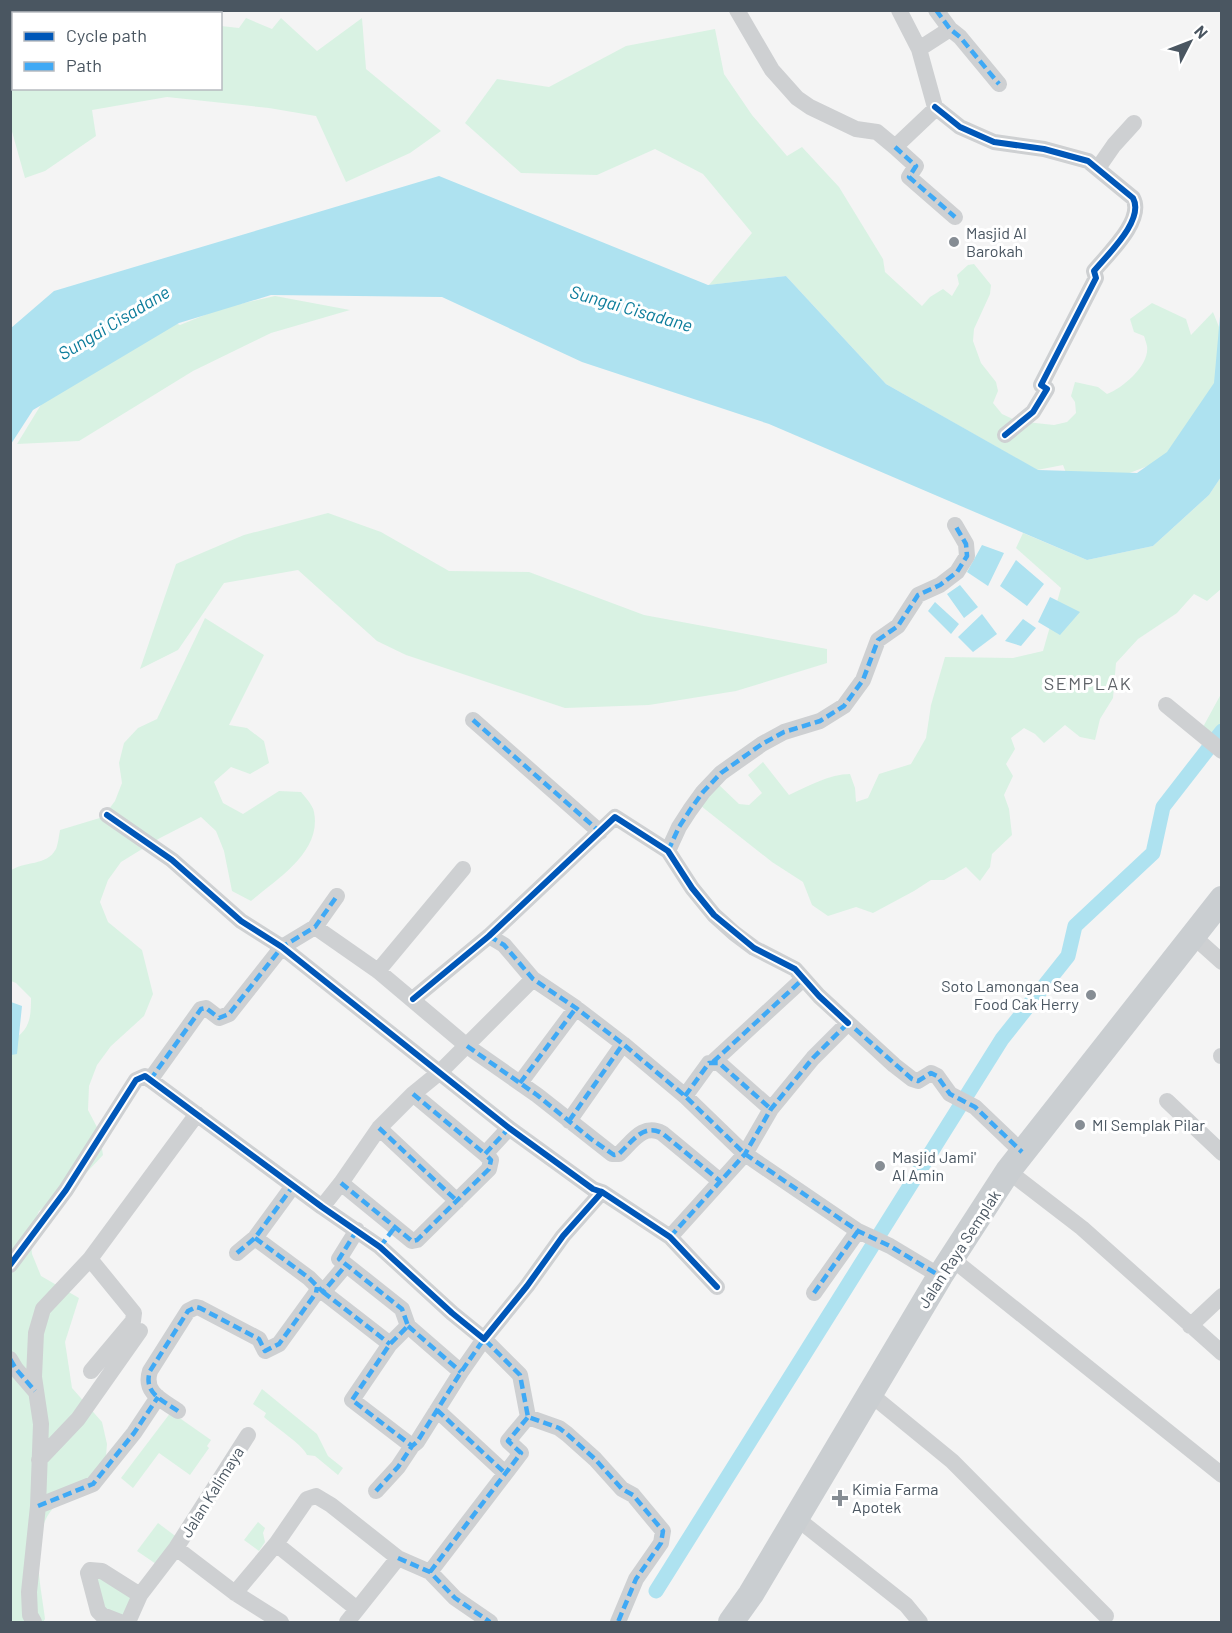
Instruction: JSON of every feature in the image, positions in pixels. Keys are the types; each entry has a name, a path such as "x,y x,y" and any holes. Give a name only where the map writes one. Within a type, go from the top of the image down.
{"main road":[{"name":"Jalan Raya Semplak","path":"731,1623 751,1594 945,1267 1015,1161 1221,899"}],"street":[{"path":"737,10 772,70 797,98 810,107 856,129 877,132 916,166 909,177 955,217"},
{"path":"899,10 919,49 935,107 960,127 994,142 1044,149 1088,161 1133,198 1136,204 1135,215 1124,236 1094,271 1096,278 1041,384 1047,389 1033,412 1005,435"},
{"path":"936,10 999,84"},
{"path":"919,49 950,29"},
{"path":"895,147 935,107"},
{"path":"1098,168 1114,145 1134,123"},
{"path":"668,851 684,818 703,792 721,773 777,736 820,721 844,706 863,680 878,640 898,626 918,595 940,585 957,572 968,556 966,544 955,525"},
{"path":"1166,705 1221,750"},
{"path":"473,720 600,832"},
{"path":"106,815 172,860 241,921 282,947 509,1128 593,1189 602,1192 670,1237 717,1287"},
{"path":"413,999 489,936 615,817 668,851 692,888 714,915 754,948 795,969 848,1023 912,1079 918,1081 931,1073 937,1076 950,1094 975,1107 1015,1161 1082,1228 1221,1353"},
{"path":"378,971 463,869"},
{"path":"150,1080 201,1009 206,1008 219,1018 229,1014 282,947 315,927 337,897"},
{"path":"315,927 378,971 467,1046 520,1083 614,1155 619,1154 643,1131 658,1130 720,1181"},
{"path":"489,936 504,945 533,979 623,1044 685,1096 745,1154 859,1232 945,1267 1221,1474"},
{"path":"1193,936 1221,962"},
{"path":"322,1207 380,1128 413,1094 467,1046 533,979"},
{"path":"685,1096 709,1063 713,1062 803,979"},
{"path":"520,1083 576,1008"},
{"path":"670,1237 745,1154 771,1109 813,1058 848,1023"},
{"path":"569,1121 623,1044"},
{"path":"713,1062 718,1063 771,1109"},
{"path":"10,1265 66,1190 136,1080 145,1076 380,1247 484,1339 520,1375 528,1417"},
{"path":"341,1183 412,1241 417,1240 489,1169 490,1160 485,1154 413,1094"},
{"path":"1167,1101 1221,1153"},
{"path":"34,1623 30,1616 29,1592 38,1506 41,1424 35,1391 36,1332 43,1309 90,1258 197,1114"},
{"path":"380,1128 458,1201"},
{"path":"485,1154 509,1128"},
{"path":"237,1253 255,1238 293,1185"},
{"path":"376,1491 417,1442 484,1339 527,1286 563,1236 602,1192"},
{"path":"380,1247 395,1227"},
{"path":"357,1230 339,1259 402,1309 408,1326 461,1372"},
{"path":"814,1293 859,1232"},
{"path":"255,1238 309,1278 390,1344"},
{"path":"90,1258 134,1313 133,1321 91,1371"},
{"path":"178,1411 151,1391 147,1380 150,1371 188,1311 192,1308 200,1308 259,1340 265,1351 279,1344 316,1293 346,1265"},
{"path":"1190,1326 1221,1296"},
{"path":"408,1326 390,1344 352,1400 412,1446"},
{"path":"39,1460 78,1419 140,1331"},
{"path":"10,1359 35,1391"},
{"path":"869,1393 952,1461 1106,1616"},
{"path":"38,1506 93,1484 134,1433 158,1397"},
{"path":"437,1410 505,1473"},
{"path":"430,1572 521,1453 508,1441 528,1417"},
{"path":"528,1417 559,1428 567,1434 595,1459 622,1489 633,1495 663,1531 661,1543 636,1579 618,1623"},
{"name":"Jalan Kalimaya","path":"128,1623 140,1594 176,1548 248,1435"},
{"path":"235,1593 276,1544 307,1499 316,1496 331,1505 398,1558 430,1572 455,1598 490,1623"},
{"path":"795,1517 906,1605 920,1623"},
{"path":"276,1544 352,1616 398,1558"},
{"path":"176,1548 235,1593 281,1623"},
{"path":"120,1623 98,1611 88,1574 90,1570 102,1571 140,1594"}],"green space":[{"path":"39,10 201,10 202,12 35,12"},
{"path":"246,18 272,29 281,18 317,51 362,18 366,69 441,131 410,153 346,182 316,116 269,108 167,97 92,110 96,136 45,171 25,178 11,128 12,25 12,90 222,90 222,26 239,28"},
{"path":"715,29 724,74 752,115 787,156 802,147 839,187 883,259 885,272 922,306 930,297 943,289 952,296 959,284 957,275 968,265 974,264 991,285 990,294 974,329 973,341 981,363 996,382 998,391 993,403 1002,414 1017,421 1054,425 1067,422 1076,413 1075,402 1071,396 1075,382 1098,387 1107,394 1120,387 1140,368 1147,353 1147,346 1144,336 1134,332 1130,319 1152,303 1186,319 1191,335 1213,312 1221,332 1221,391 1174,456 1106,482 1068,478 1063,465 1037,470 886,384 786,276 709,285 752,233 703,174 655,149 597,175 521,173 465,123 497,79 549,87 626,46"},
{"path":"275,296 350,310 271,333 193,371 79,441 17,444 42,403 150,312 180,325 222,308"},
{"path":"1221,477 1221,589 1207,601 1194,594 1177,613 1138,639 1116,663 1113,698 1100,719 1095,740 1080,737 1065,725 1044,743 1024,728 1011,738 1015,749 1006,764 1013,776 1004,795 1009,809 1012,835 992,854 990,867 980,881 966,867 944,880 931,880 873,913 856,907 828,916 812,905 803,882 772,862 701,806 717,783 739,804 749,805 762,793 748,775 763,762 789,795 827,778 850,774 855,788 856,802 868,798 879,774 911,764 926,738 931,705 945,657 1013,658 1043,651 1061,588 1016,548 1023,533 1087,560 1153,546 1209,495"},
{"path":"328,513 381,532 449,571 529,572 644,615 827,649 827,663 736,691 649,705 565,708 406,655 377,641 298,570 224,583 178,650 140,669 176,564 244,535"},
{"path":"205,618 264,655 229,725 247,728 264,741 269,763 250,774 231,767 214,782 223,803 243,814 279,791 301,792 313,809 315,826 311,840 295,863 251,901 232,891 224,851 216,831 201,817 121,862 108,880 100,902 108,922 142,950 153,994 144,1016 111,1046 97,1065 89,1086 88,1110 99,1131 103,1155 88,1171 39,1211 30,1232 32,1254 41,1276 79,1298 65,1342 72,1388 102,1422 107,1444 105,1468 65,1497 46,1519 41,1532 38,1561 45,1619 43,1622 10,1622 10,1041 22,1033 28,1023 31,998 11,981 10,871 52,855 57,847 60,830 103,817 115,801 122,783 119,763 124,743 138,728 157,719"},
{"path":"1221,694 1221,745 1203,727"},
{"path":"262,1389 317,1434 328,1456 343,1468 338,1475 315,1456 307,1455 294,1441 264,1417 266,1413 253,1404"},
{"path":"171,1412 211,1440 207,1446 209,1448 190,1475 159,1453 133,1488 121,1478"},
{"path":"258,1522 265,1528 263,1533 265,1542 259,1551 244,1540"},
{"path":"158,1523 178,1538 159,1566 137,1551"},
{"path":"97,1576 133,1596 128,1611 121,1616 102,1607"}],"water":[{"name":"Sungai Cisadane","path":"439,176 708,285 786,276 886,384 1038,470 1137,473 1167,452 1214,383 1221,305 1221,477 1209,495 1153,546 1087,560 769,424 582,362 442,297 271,295 179,323 33,410 11,444 11,328 54,291"},
{"path":"982,545 1004,553 988,586 967,572"},
{"path":"1016,560 1044,584 1027,606 1000,586"},
{"path":"960,585 978,607 964,618 947,594"},
{"path":"1050,597 1080,612 1060,635 1038,622"},
{"path":"935,602 959,624 951,634 928,611"},
{"path":"982,614 997,634 973,652 958,637"},
{"path":"1023,619 1036,628 1021,646 1005,641"},
{"path":"11,1002 22,1006 17,1054 11,1055"}],"waterway":[{"path":"656,1591 1002,1039 1068,956 1075,926 1153,853 1163,807 1222,731"}],"marked path":[{"path":"936,10 999,84"},
{"path":"895,147 916,166 909,177 955,217"},
{"path":"668,851 690,810 721,773 762,744 784,732 820,721 844,706 863,680 878,640 898,626 918,595 940,585 957,572 967,556 966,544 955,525"},
{"path":"473,720 600,832"},
{"path":"150,1080 201,1009 206,1008 219,1018 229,1014 282,947 315,927 337,896"},
{"path":"489,936 504,945 533,979 623,1044 685,1096 745,1154 858,1231 890,1246 940,1276"},
{"path":"713,1062 803,979"},
{"path":"520,1083 576,1008"},
{"path":"845,1020 912,1079 918,1081 931,1073 937,1076 950,1094 975,1107 1022,1152"},
{"path":"670,1237 745,1154 771,1109 813,1058 848,1023"},
{"path":"569,1121 623,1044"},
{"path":"467,1046 537,1095 614,1155 619,1154 643,1132 655,1131 662,1133 720,1181"},
{"path":"685,1096 709,1063 719,1063 771,1109"},
{"path":"413,1094 485,1154"},
{"path":"379,1128 457,1201"},
{"path":"341,1183 412,1241 417,1240 489,1169 491,1160 485,1154 509,1128"},
{"path":"237,1253 255,1238 293,1186"},
{"path":"380,1247 395,1227"},
{"path":"357,1230 339,1259 402,1309 408,1326 390,1344 352,1400 412,1446"},
{"path":"814,1293 858,1231"},
{"path":"255,1238 309,1278 323,1292 346,1265"},
{"path":"178,1411 155,1395 149,1385 149,1379 150,1371 188,1311 196,1307 200,1308 259,1339 265,1351 279,1344 316,1293 317,1287"},
{"path":"323,1292 390,1344"},
{"path":"408,1326 461,1372"},
{"path":"376,1491 417,1442 484,1339 520,1375 528,1417 559,1428 567,1434 595,1459 622,1489 633,1495 663,1531 661,1543 636,1579 618,1622"},
{"path":"10,1359 35,1391"},
{"path":"38,1506 93,1484 134,1433 158,1397"},
{"path":"437,1410 505,1473"},
{"path":"430,1572 521,1453 508,1441 528,1417"},
{"path":"398,1558 430,1572 455,1598 490,1622"}],"cycle path":[{"path":"935,107 960,127 994,142 1044,149 1088,161 1133,198 1135,207 1134,216 1123,237 1094,271 1096,278 1041,385 1047,389 1033,412 1005,435"},
{"path":"107,815 172,860 241,921 282,947 509,1128 593,1189 602,1192 670,1237 717,1287"},
{"path":"413,999 489,936 615,817 668,851 692,888 714,915 754,948 795,969 848,1023"},
{"path":"10,1265 66,1190 136,1080 145,1076 380,1247 484,1339 527,1286 563,1236 602,1192"}],"place":[{"name":"Masjid Al Barokah","path":"954,242"},
{"name":"Soto Lamongan Sea Food Cak Herry","path":"1091,995"},
{"name":"MI Semplak Pilar","path":"1080,1125"},
{"name":"Masjid Jami' Al Amin","path":"880,1166"},
{"name":"Kimia Farma Apotek","path":"840,1498"}],"district":[{"name":"SEMPLAK","path":"1088,684"}]}
